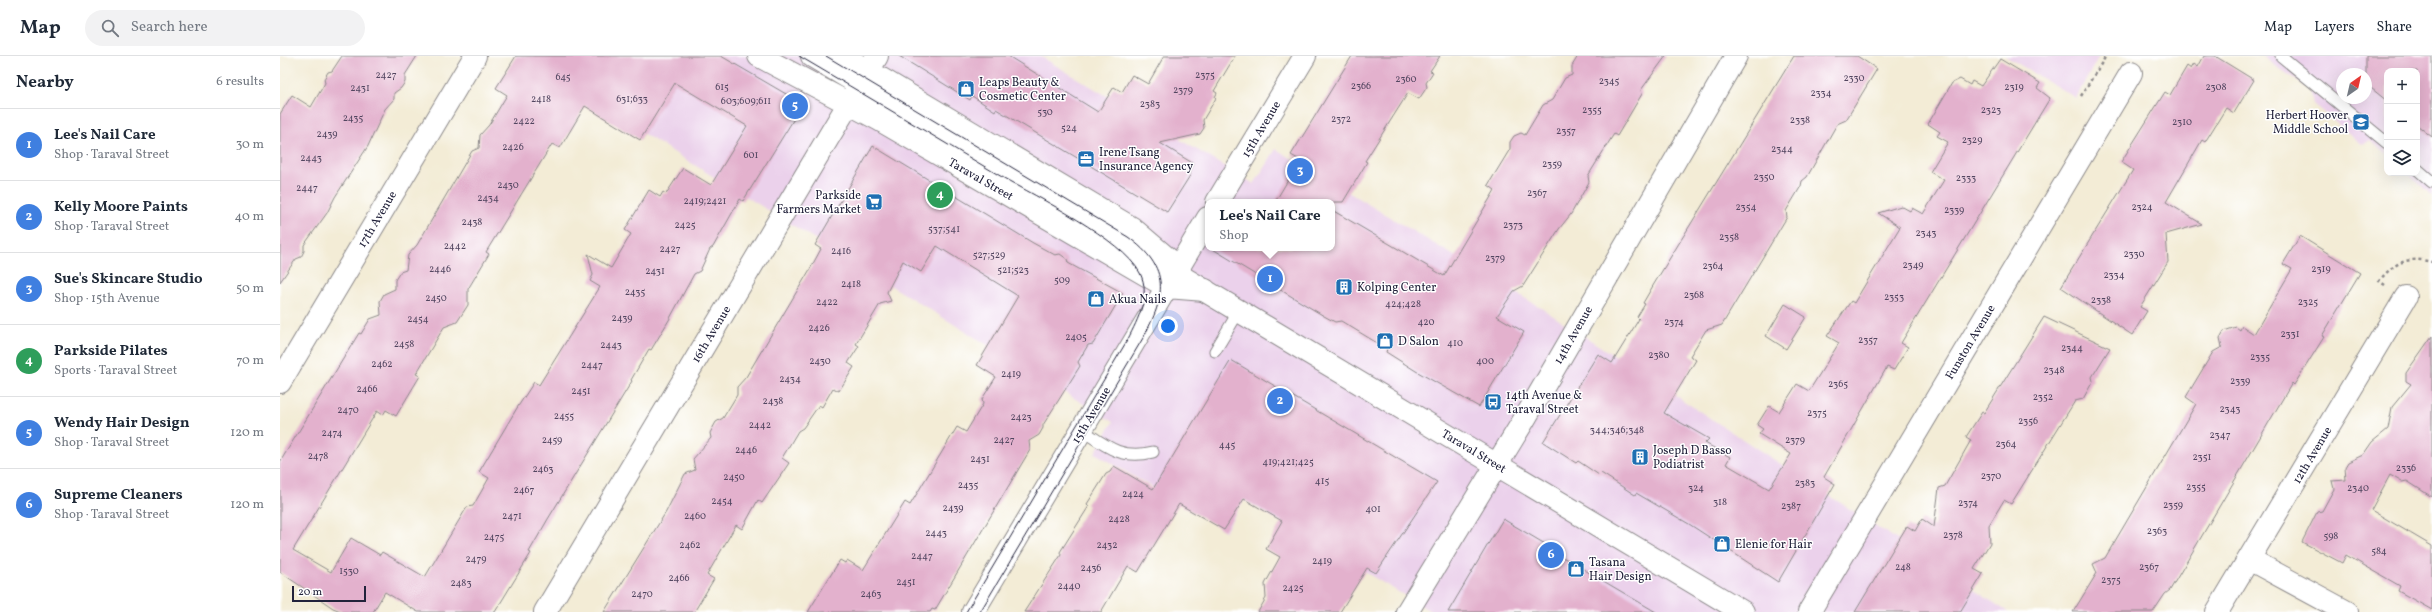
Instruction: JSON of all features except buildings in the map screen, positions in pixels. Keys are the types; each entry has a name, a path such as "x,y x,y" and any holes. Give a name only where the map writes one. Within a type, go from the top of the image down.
{"street":[{"name":"17th Avenue","path":"280,382 475,56"},
{"name":"Taraval Street","path":"759,56 1173,276 1205,290 1743,612"},
{"name":"Taraval Street","path":"812,56 868,70"},
{"name":"Taraval Street","path":"843,56 868,70 1173,276"},
{"name":"15th Avenue","path":"1219,199 1305,56"},
{"name":"14th Avenue","path":"1407,612 1496,464 1736,56"},
{"name":"16th Avenue","path":"545,612 868,70"},
{"name":"Funston Avenue","path":"1809,612 2131,73"},
{"name":"15th Avenue","path":"973,612 1205,223"},
{"name":"12th Avenue","path":"2217,612 2406,298"},
{"path":"2249,560 2347,612"}],"lane":[{"path":"2281,56 2384,141"},
{"path":"2420,172 2432,182"},
{"path":"1215,350 1240,311"},
{"path":"1082,430 1125,454 1138,456 1153,452"}],"path":[{"path":"2081,96 2106,56"},
{"path":"2379,281 2390,268 2402,261 2422,260 2432,262"}],"shaded area":[{"path":"517,56 1040,56 1254,184 1276,149 1538,306 2008,612 1432,612 1244,500 1225,531 1095,453 1113,422"},
{"path":"2005,56 2099,56 2076,98"},
{"name":"Herbert Hoover Middle School","path":"2262,56 2432,56 2432,196 2411,176 2420,176 2420,68 2384,68 2384,152 2370,140 2363,145 2313,104 2310,90"}],"tram line":[{"path":"799,56 1098,233 1116,246 1130,260 1140,273 1143,281 1144,298 1142,307 1128,339 966,612"},
{"path":"826,56 1128,237 1152,260 1158,272 1160,296 1151,323 980,612"}],"place":[{"name":"Leaps Beauty & Cosmetic Center","path":"966,89"},
{"name":"Wendy Hair Design","path":"795,106"},
{"name":"Herbert Hoover Middle School","path":"2361,122"},
{"name":"Irene Tsang Insurance Agency","path":"1086,159"},
{"name":"Sue's Skincare Studio","path":"1300,171"},
{"name":"Parkside Pilates","path":"940,195"},
{"name":"Parkside Farmers Market","path":"874,202"},
{"name":"Lee's Nail Care","path":"1270,279"},
{"name":"Kolping Center","path":"1344,287"},
{"name":"Akua Nails","path":"1096,299"},
{"name":"D Salon","path":"1385,341"},
{"name":"Kelly Moore Paints","path":"1280,401"},
{"name":"14th Avenue & Taraval Street","path":"1493,402"},
{"name":"Joseph D Basso Podiatrist","path":"1640,457"},
{"name":"Elenie for Hair","path":"1722,544"},
{"name":"Supreme Cleaners","path":"1551,555"},
{"name":"Tasana Hair Design","path":"1576,569"}]}
